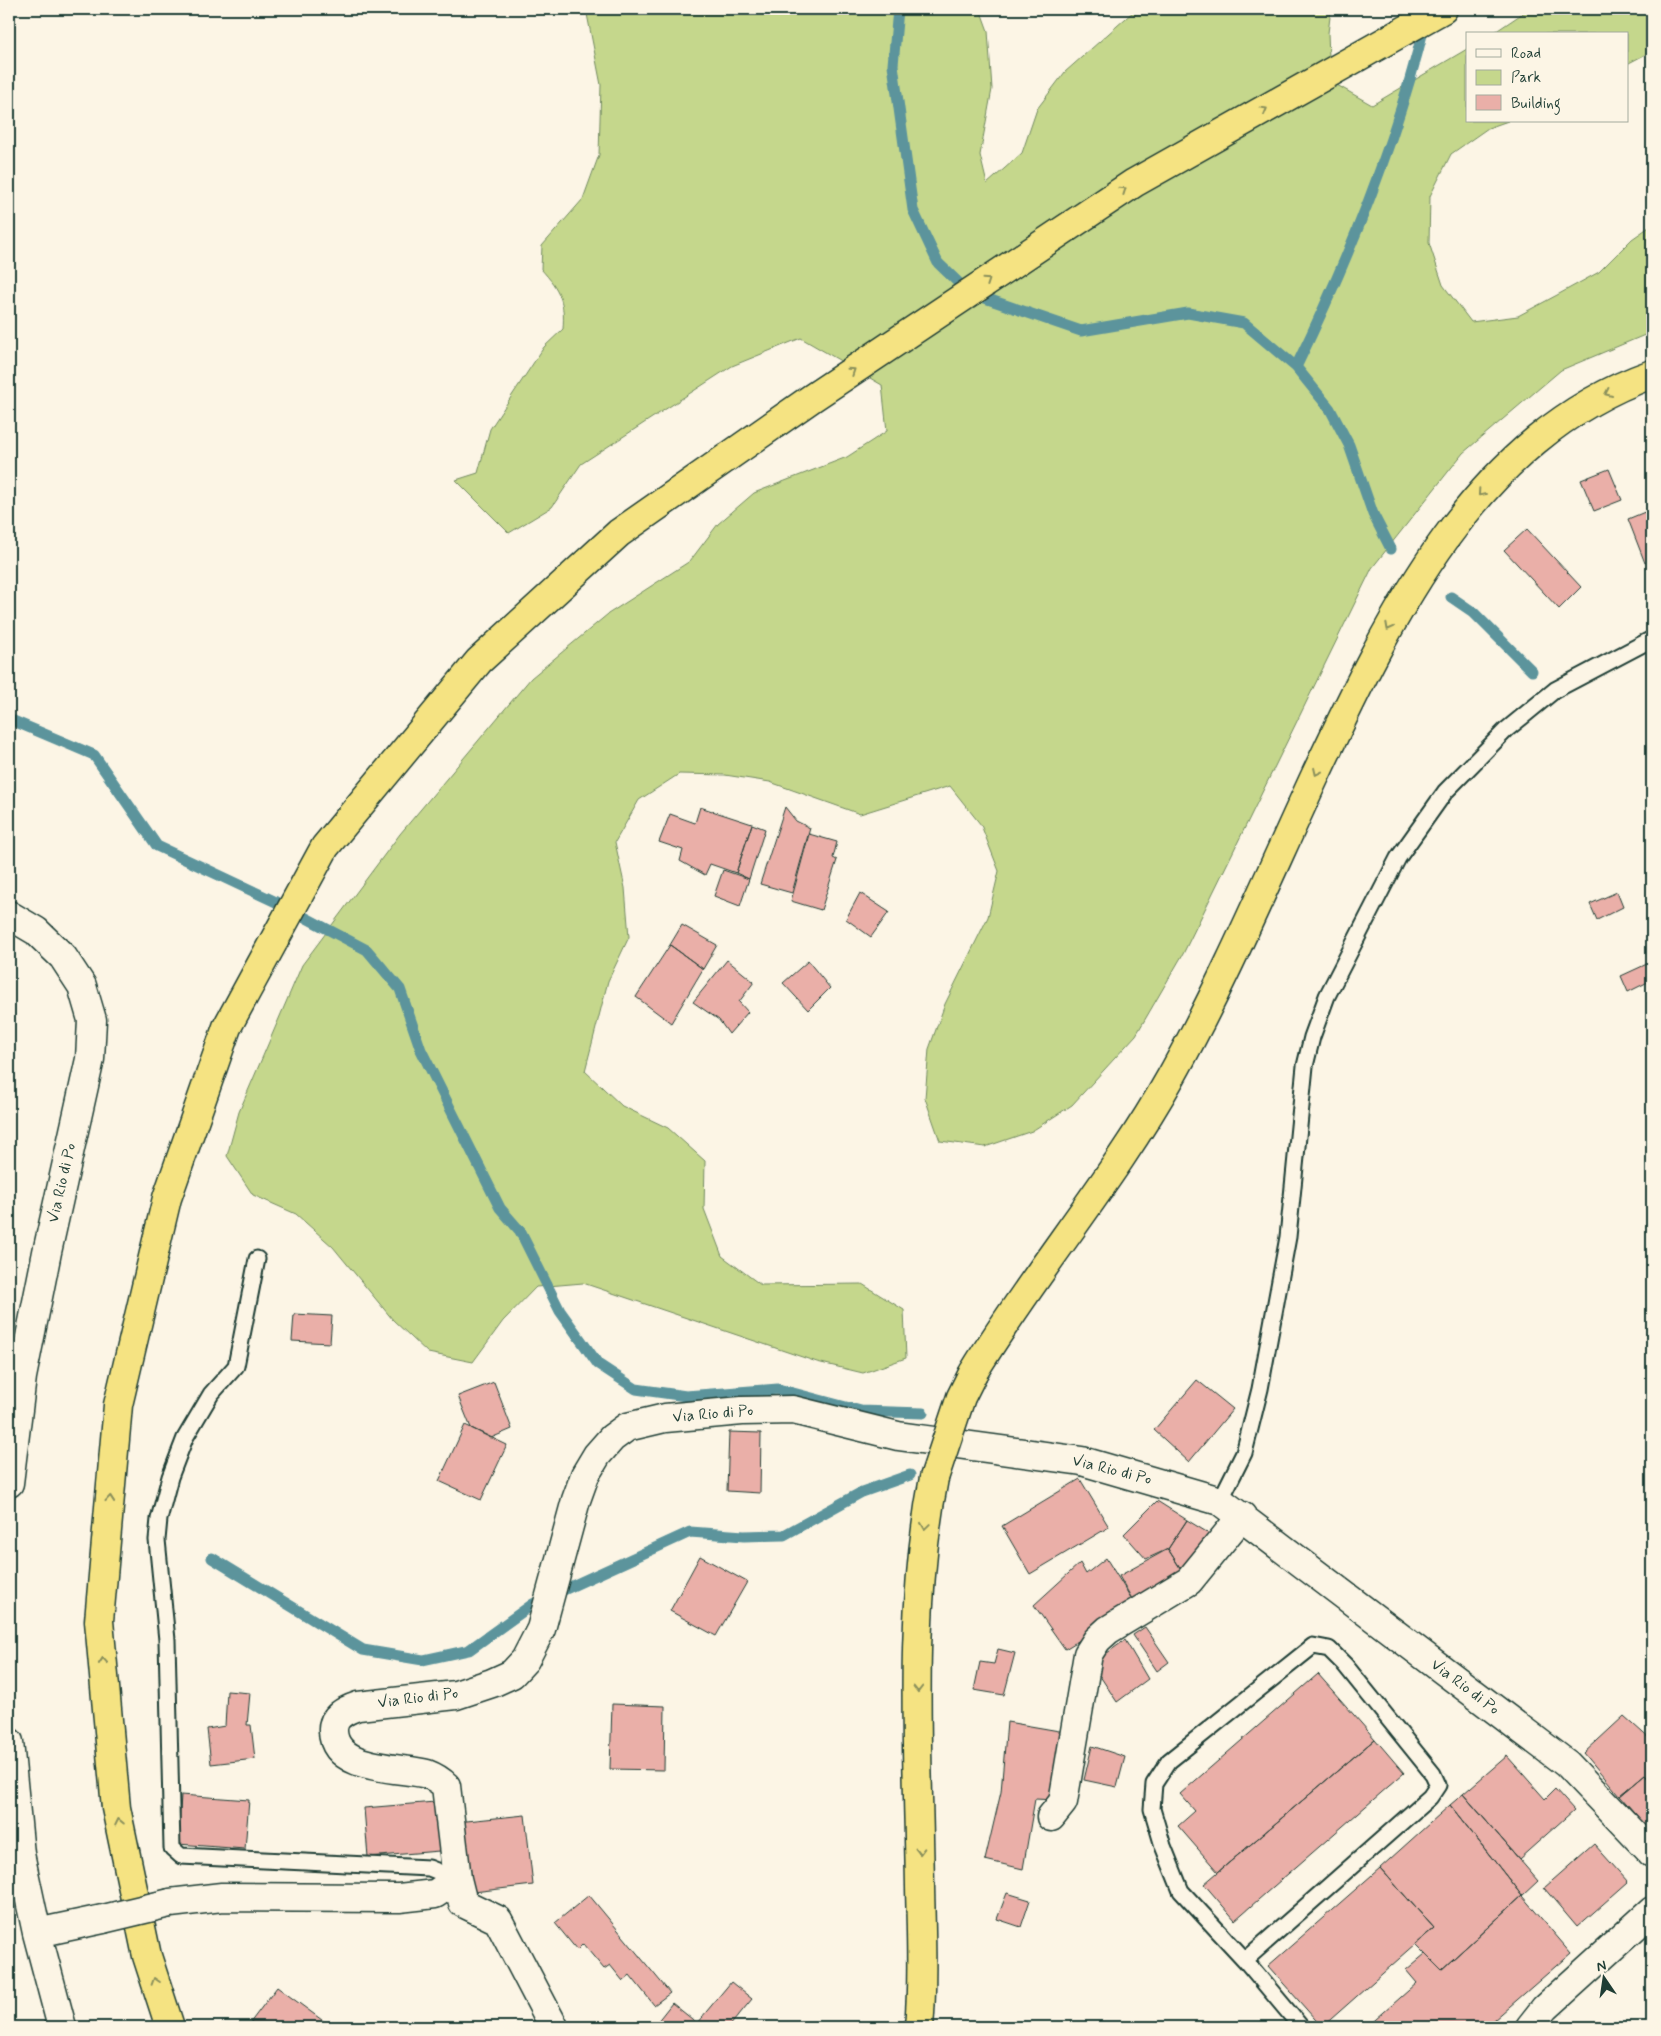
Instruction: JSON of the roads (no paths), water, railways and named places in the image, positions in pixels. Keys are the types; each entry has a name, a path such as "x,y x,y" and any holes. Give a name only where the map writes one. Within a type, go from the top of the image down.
{"highway":[{"path":"170,2027 147,1956 116,1808 99,1621 118,1405 167,1198 227,1027 325,846 479,661 619,533 812,398 1134,183 1443,9"},
{"path":"919,2027 921,1940 918,1724 919,1592 924,1527 934,1478 954,1413 973,1373 998,1332 1136,1135 1173,1073 1206,1010 1360,684 1392,621 1423,569 1459,519 1506,465 1569,416 1601,396 1652,374"}],"street":[{"name":"Via Rio di Po","path":"9,915 36,931 63,957 82,986 92,1020 90,1059 47,1252 22,1377 9,1483"},
{"name":"Via Rio di Po","path":"456,1879 446,1786 427,1774 368,1765 357,1760 345,1753 335,1742 332,1728 334,1722 347,1710 358,1706 456,1695 475,1690 512,1674 525,1660 541,1629 576,1500 585,1475 597,1456 612,1438 627,1427 665,1418 742,1410 793,1410 898,1436 1082,1461 1220,1501 1567,1764 1652,1853"},
{"path":"1051,1818 1063,1802 1088,1654 1097,1640 1108,1630 1189,1582 1221,1545 1242,1516"},
{"path":"9,1742 20,1854 37,1933 62,2027"},
{"path":"37,1933 170,1903 222,1897 399,1898 435,1894 456,1879 463,1903 498,1920 554,2027"},
{"path":"1530,2027 1545,2008 1652,1911"}],"lane":[{"path":"1220,1501 1244,1453 1260,1389 1288,1237 1305,1066 1312,1037 1327,996 1398,858 1445,792 1506,730 1555,690 1652,640"},
{"path":"258,1259 236,1366 211,1394 186,1438 170,1477 159,1519 157,1540 167,1640 172,1848 182,1856 429,1868 456,1879"},
{"path":"1245,1960 1430,1797 1438,1785 1433,1774 1329,1649 1313,1646 1169,1761 1154,1784 1152,1809 1163,1846 1182,1891 1245,1960 1301,2027"}],"waterway":[{"path":"898,9 893,65 913,210 938,263 965,289 979,296 1081,331 1188,313 1244,323 1296,367 1330,409 1349,445 1373,514 1391,549"},
{"path":"1296,367 1334,284 1370,198 1414,66 1425,23"},
{"path":"1451,597 1473,612 1532,671"},
{"path":"9,719 94,755 157,846 276,902 367,950 400,989 421,1050 500,1208 520,1231 560,1311 598,1364 636,1389 686,1396 778,1389 861,1411 923,1413"},
{"path":"212,1558 363,1650 423,1660 469,1650 533,1604 690,1532 744,1536 784,1535 862,1492 910,1475"}]}
